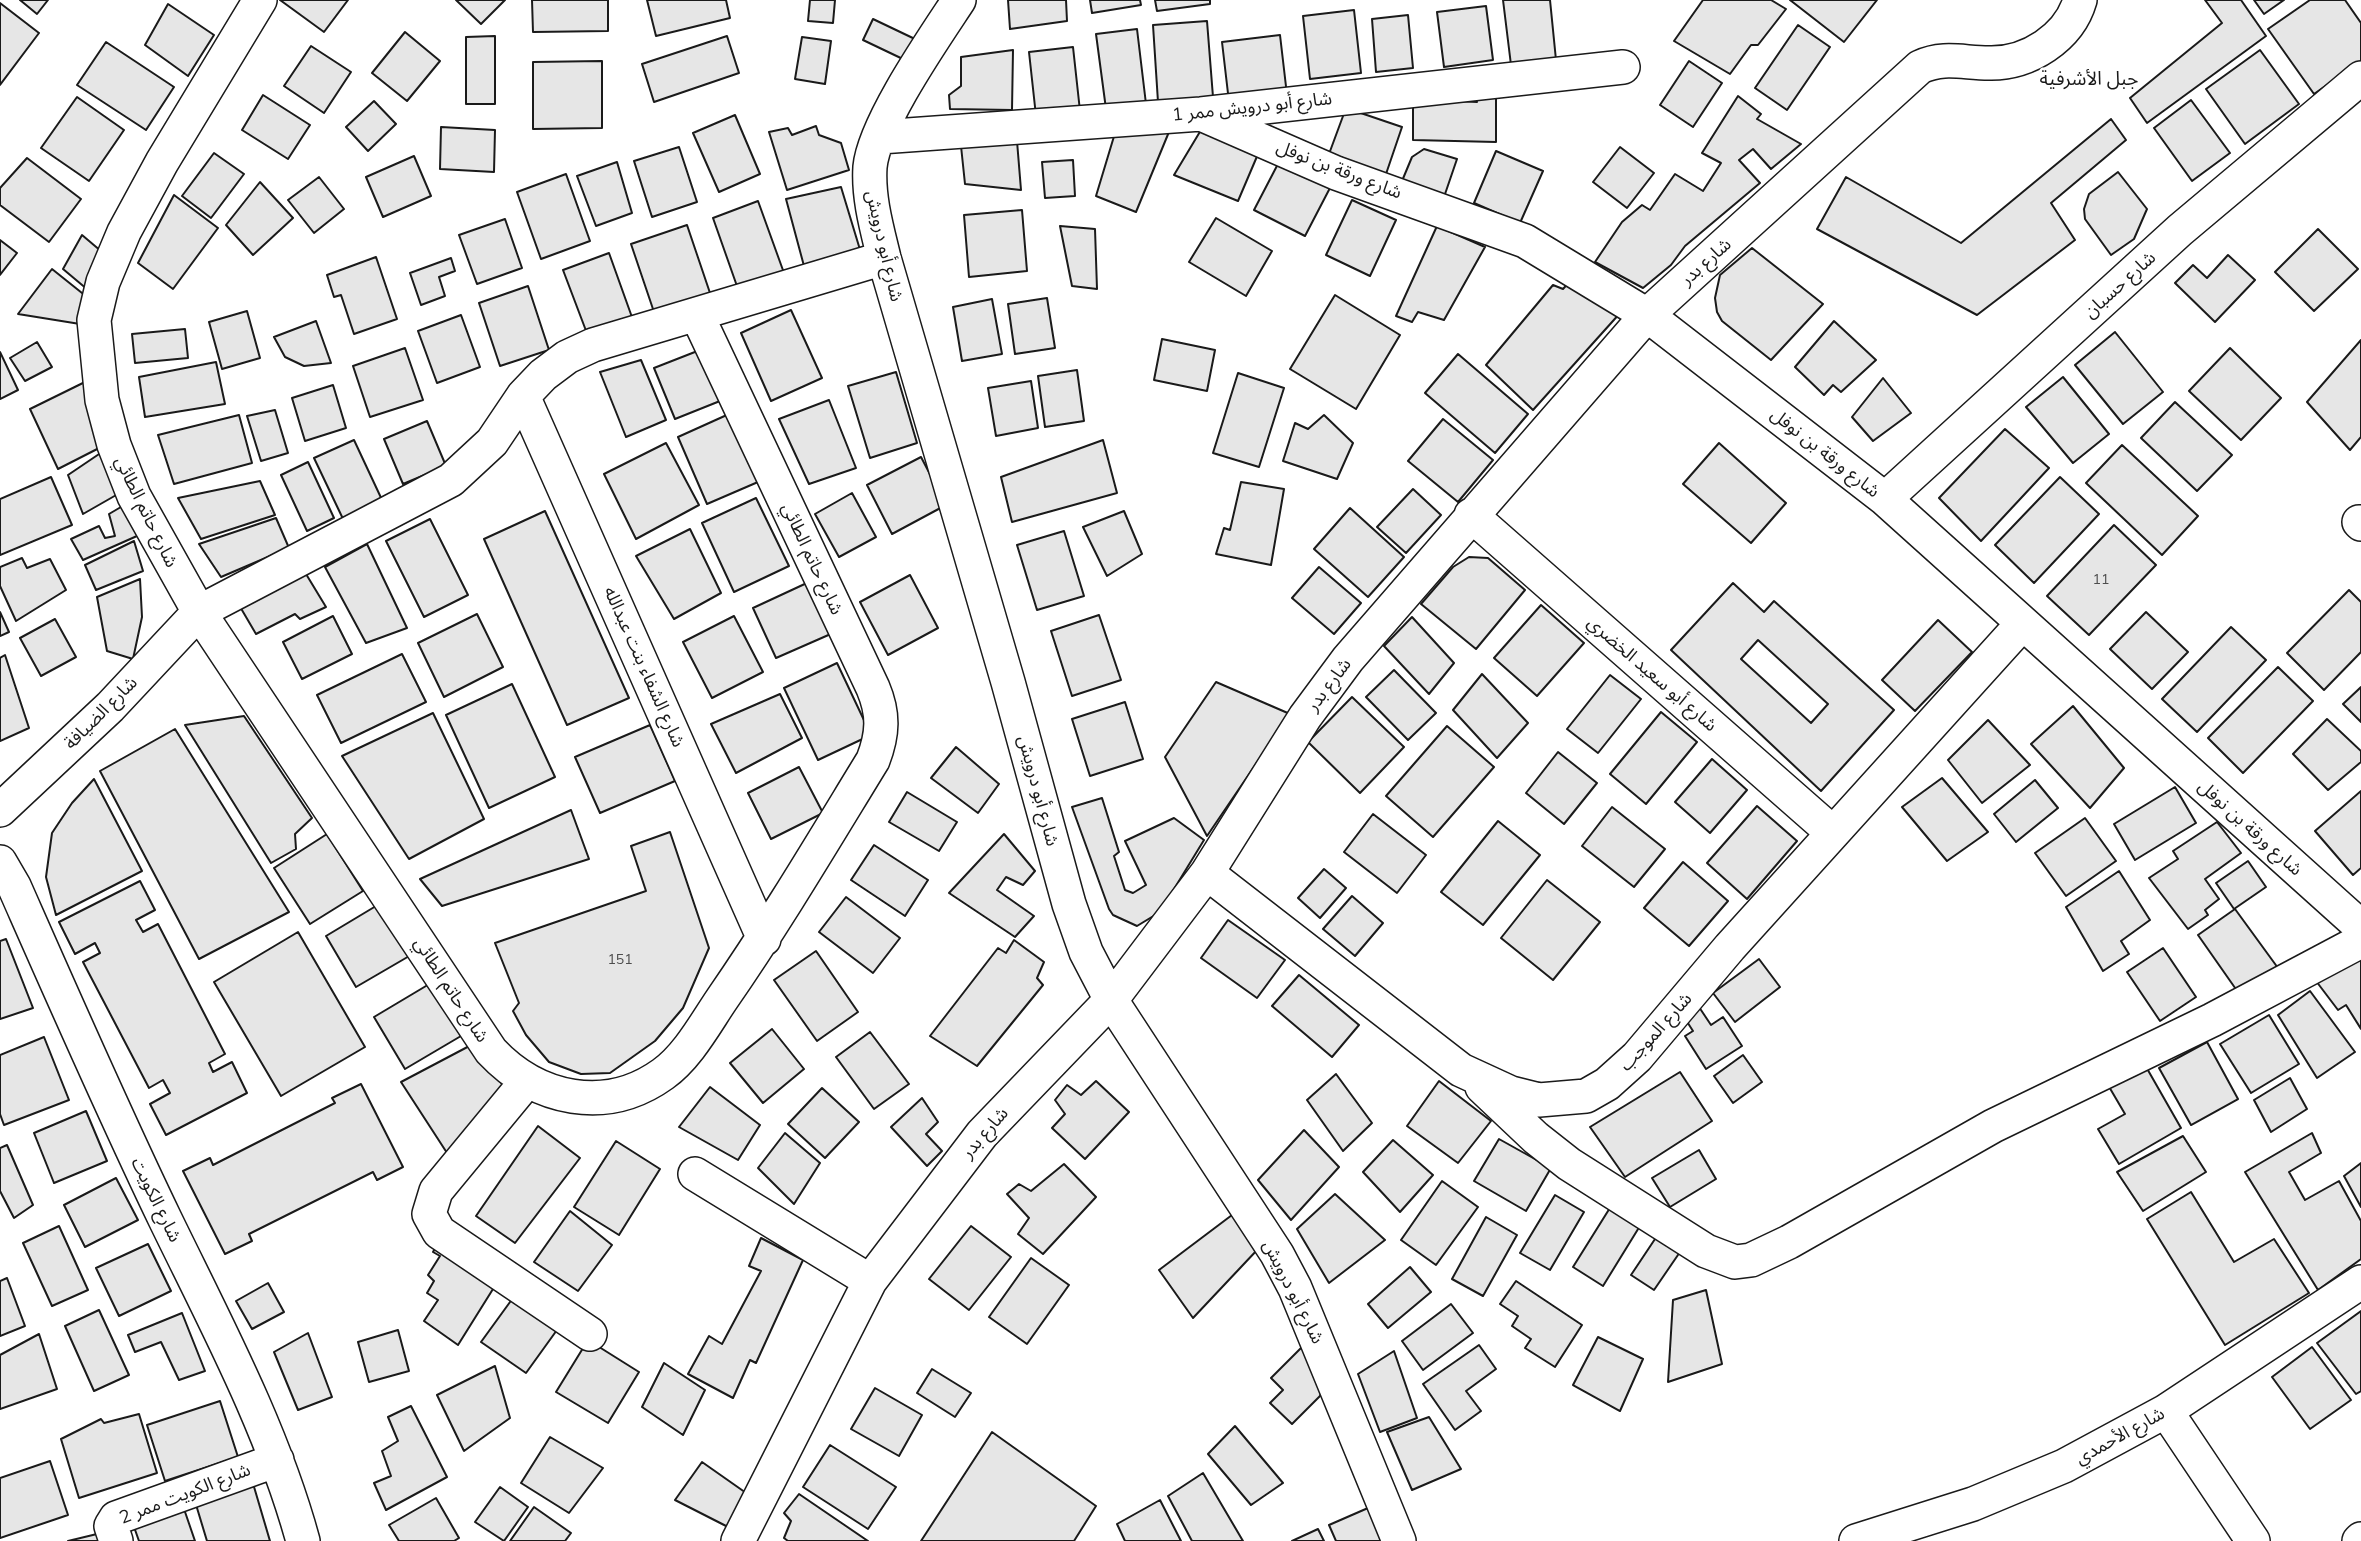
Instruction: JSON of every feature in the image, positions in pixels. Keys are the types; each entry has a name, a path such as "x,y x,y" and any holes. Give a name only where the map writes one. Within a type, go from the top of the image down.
{"street":[{"name":"شارع حاتم الطائي","path":"260,0 226,53 124,232 103,282 94,320 96,362 114,445 140,508 199,612 491,1051 526,1082 546,1091 589,1098 615,1096 653,1080 684,1053 764,939 873,760 882,731 882,716 873,688 697,315"},
{"name":"شارع أبو درويش","path":"959,0 914,70 870,163 870,181 884,258 1008,682 1069,904 1094,970 1289,1277 1310,1320 1399,1541"},
{"name":"شارع بدر","path":"738,1541 870,1281 982,1134 1111,1000 1207,873 1305,717 1348,659 1471,515 1647,315 1920,67 1947,59 1992,63 2018,58 2046,46 2060,34 2076,15 2080,0"},
{"name":"شارع أبو درويش ممر 1","path":"880,137 1201,114 1623,67"},
{"name":"شارع حسبان","path":"1885,499 2180,230 2361,78"},
{"name":"شارع ورقة بن نوفل","path":"1201,114 1336,173 1516,236 1647,315 1885,499 2361,926"},
{"name":"شارع الضيافة","path":"0,810 110,707 199,612 452,480 492,442 523,396 543,374 567,357 593,345 884,258"},
{"name":"شارع الشفاء بنت عبدالله","path":"523,396 764,939"},
{"name":"شارع أبو سعيد الخضري","path":"1471,515 1833,833"},
{"name":"شارع الموجب","path":"1207,873 1461,1070 1511,1093 1539,1100 1586,1096 1608,1084 1637,1058 1730,947 2023,623"},
{"name":"شارع الكويت","path":"0,862 14,886 125,1136 241,1374 277,1460 303,1541"},
{"path":"1461,1070 1569,1164 1706,1251 1723,1260 1743,1261 1789,1242 1993,1126 2212,1020 2361,941"},
{"path":"526,1082 436,1191 429,1214 439,1232 590,1334"},
{"path":"695,1174 870,1281"},
{"name":"شارع الأحمدي","path":"1856,1541 1973,1504 2064,1466 2166,1411 2361,1282"},
{"path":"2166,1411 2253,1541"},
{"name":"شارع الكويت ممر 2","path":"116,1541 111,1526 116,1518 277,1460"}],"building":[{"path":"20,0 48,0 37,14"},
{"path":"280,0 348,0 324,32"},
{"path":"456,0 505,0 481,24"},
{"path":"532,0 608,0 608,31 533,32"},
{"path":"647,0 726,0 730,18 656,36"},
{"path":"810,0 835,0 833,23 808,21"},
{"path":"1008,0 1066,0 1067,21 1010,29"},
{"path":"1090,0 1140,0 1141,5 1092,13"},
{"path":"1155,0 1210,0 1210,4 1157,11"},
{"path":"1503,0 1550,0 1556,60 1511,65"},
{"path":"1703,0 1771,0 1786,9 1758,45 1751,45 1730,74 1674,41"},
{"path":"1790,0 1877,0 1844,42"},
{"path":"2205,0 2241,0 2266,36 2147,123 2130,98 2222,23"},
{"path":"2254,0 2284,0 2264,14"},
{"path":"2310,0 2345,0 2361,23 2361,61 2314,94 2268,29"},
{"path":"0,3 39,33 0,85"},
{"path":"168,4 214,35 188,76 145,45"},
{"path":"1486,6 1493,60 1444,67 1437,12"},
{"path":"1354,10 1361,73 1310,79 1303,16"},
{"path":"1408,15 1413,68 1376,72 1372,19"},
{"path":"873,19 917,40 907,61 863,40"},
{"path":"1207,21 1213,97 1158,102 1153,25"},
{"path":"1798,25 1830,47 1787,110 1755,88"},
{"path":"1137,29 1146,104 1106,109 1096,34"},
{"path":"405,32 440,61 407,101 372,73"},
{"path":"1280,35 1287,95 1229,102 1222,42"},
{"path":"495,36 495,104 466,104 466,37"},
{"path":"727,36 739,73 654,102 642,64"},
{"path":"802,37 831,41 825,84 795,79"},
{"path":"106,42 174,87 146,130 77,85"},
{"path":"311,46 351,72 324,113 284,86"},
{"path":"1073,47 1080,111 1036,116 1029,52"},
{"path":"1013,50 1012,110 950,109 949,95 961,86 961,57"},
{"path":"2260,50 2299,104 2245,144 2206,89"},
{"path":"602,61 602,128 533,129 533,62"},
{"path":"1689,61 1722,83 1693,127 1660,105"},
{"path":"1496,93 1496,142 1413,140 1413,99 1477,102 1475,94"},
{"path":"263,95 310,125 288,159 242,130"},
{"path":"1738,96 1761,114 1757,119 1801,144 1771,169 1753,149 1739,160 1760,183 1685,246 1671,265 1643,288 1595,262 1622,222 1642,205 1650,210 1675,174 1703,191 1721,163 1702,153"},
{"path":"77,97 124,130 89,181 41,148"},
{"path":"2191,100 2230,153 2192,181 2154,128"},
{"path":"374,101 396,124 368,151 346,127"},
{"path":"1346,108 1402,127 1386,174 1329,154"},
{"path":"735,115 760,174 719,192 693,133"},
{"path":"2111,119 2126,140 2051,203 2075,240 1977,315 1817,229 1846,177 1961,243"},
{"path":"816,126 819,135 841,143 849,170 787,190 769,132 788,128 792,135"},
{"path":"441,127 495,130 494,172 440,169"},
{"path":"1171,127 1136,212 1096,196 1115,133"},
{"path":"1201,130 1261,147 1238,201 1174,175"},
{"path":"1017,141 1021,190 965,184 961,146"},
{"path":"679,147 697,202 652,217 634,161"},
{"path":"1620,147 1654,173 1627,208 1593,182"},
{"path":"1424,149 1457,159 1444,197 1402,181 1412,157"},
{"path":"1496,151 1543,171 1520,223 1474,203"},
{"path":"214,153 244,174 211,218 182,196"},
{"path":"414,156 431,196 383,217 366,177"},
{"path":"27,158 81,199 49,242 0,205 0,188"},
{"path":"1073,160 1075,196 1045,198 1042,162"},
{"path":"1280,160 1331,186 1305,236 1254,210"},
{"path":"617,162 632,213 596,226 577,176"},
{"path":"2118,172 2147,209 2134,239 2111,255 2085,219 2084,209 2089,194"},
{"path":"566,174 590,241 541,259 517,192"},
{"path":"319,177 344,209 314,233 288,200"},
{"path":"260,182 293,218 253,255 226,225"},
{"path":"841,187 861,253 804,266 786,199"},
{"path":"174,195 218,228 173,289 138,263"},
{"path":"1352,200 1396,220 1370,276 1326,255"},
{"path":"758,201 784,273 738,289 713,218"},
{"path":"1022,210 1027,271 969,277 964,215"},
{"path":"1216,218 1272,251 1246,296 1189,262"},
{"path":"505,219 522,268 477,284 459,235"},
{"path":"687,225 710,293 654,312 631,244"},
{"path":"1060,226 1095,229 1097,289 1072,286"},
{"path":"1437,226 1485,247 1444,320 1418,312 1412,322 1396,316"},
{"path":"2318,229 2358,269 2314,311 2275,272"},
{"path":"82,235 108,257 94,295 63,269"},
{"path":"0,240 17,253 0,275"},
{"path":"1752,248 1823,304 1771,360 1722,321 1717,312 1715,298 1720,275"},
{"path":"609,253 633,320 588,336 563,270"},
{"path":"2228,255 2255,280 2215,322 2175,283 2193,265 2207,278"},
{"path":"376,257 397,319 354,334 341,295 334,297 327,275"},
{"path":"451,258 455,271 439,277 445,296 421,305 410,273"},
{"path":"52,269 92,301 80,324 18,314"},
{"path":"1572,279 1621,312 1533,410 1486,365 1553,285 1563,289"},
{"path":"528,286 549,350 500,366 479,303"},
{"path":"1335,295 1400,335 1356,409 1290,369"},
{"path":"1047,298 1055,348 1015,354 1008,304"},
{"path":"992,299 1002,354 962,361 953,307"},
{"path":"791,310 822,378 771,401 741,333"},
{"path":"247,311 260,358 222,369 209,322"},
{"path":"461,315 480,367 437,383 418,331"},
{"path":"316,321 331,363 304,366 285,357 274,337"},
{"path":"1834,321 1876,360 1841,392 1833,385 1824,395 1795,367"},
{"path":"185,329 188,358 135,363 132,334"},
{"path":"2115,332 2163,392 2123,424 2075,365"},
{"path":"1162,339 1215,350 1207,391 1154,380"},
{"path":"2361,340 2361,437 2350,450 2307,402"},
{"path":"37,342 52,367 25,381 10,358"},
{"path":"405,348 423,400 370,417 353,366"},
{"path":"2230,348 2281,398 2241,440 2189,391"},
{"path":"700,350 720,401 675,419 654,368"},
{"path":"0,352 18,390 0,399"},
{"path":"1458,354 1528,414 1495,453 1425,393"},
{"path":"641,360 666,420 626,437 600,372"},
{"path":"216,362 225,404 145,417 139,377"},
{"path":"1077,370 1084,421 1045,427 1038,376"},
{"path":"896,372 917,443 870,458 848,386"},
{"path":"1238,373 1284,388 1259,467 1213,453"},
{"path":"2063,377 2109,434 2073,463 2026,407"},
{"path":"1883,378 1911,413 1873,441 1852,417"},
{"path":"89,380 107,444 58,469 30,409"},
{"path":"1031,381 1038,428 996,436 988,388"},
{"path":"333,385 346,428 305,441 292,398"},
{"path":"829,400 856,468 809,484 779,419"},
{"path":"2175,402 2232,455 2197,491 2141,438"},
{"path":"275,410 288,453 261,461 247,416"},
{"path":"729,414 758,482 707,504 678,437"},
{"path":"239,415 252,463 174,484 158,435"},
{"path":"1324,415 1353,443 1337,479 1283,461 1295,423 1308,429"},
{"path":"1443,419 1493,460 1458,502 1408,461"},
{"path":"427,421 446,466 403,484 384,439"},
{"path":"2005,429 2049,468 1981,541 1939,498"},
{"path":"354,440 383,502 344,521 314,458"},
{"path":"1103,440 1117,493 1012,522 1001,477"},
{"path":"666,443 699,505 636,539 604,474"},
{"path":"1719,443 1786,503 1751,543 1683,484"},
{"path":"2122,445 2198,516 2162,555 2086,483"},
{"path":"108,448 125,490 83,514 68,475"},
{"path":"921,457 946,505 892,534 867,485"},
{"path":"308,462 334,518 307,531 281,475"},
{"path":"51,477 72,525 0,555 0,499"},
{"path":"2060,477 2099,514 2034,583 1995,545"},
{"path":"260,481 275,515 201,539 178,498"},
{"path":"1241,482 1284,489 1271,565 1216,554 1224,528 1230,530"},
{"path":"1413,489 1441,515 1406,553 1377,527"},
{"path":"852,493 876,537 839,557 815,514"},
{"path":"756,498 789,566 734,592 702,523"},
{"path":"126,504 137,536 83,560 71,539 99,526 105,538 115,536 109,514"},
{"path":"1350,508 1404,557 1368,597 1314,549"},
{"path":"545,511 629,698 567,725 484,539"},
{"path":"1124,511 1142,554 1107,576 1083,527"},
{"path":"276,518 289,548 221,577 199,544"},
{"path":"430,519 468,595 424,617 386,541"},
{"path":"2114,525 2156,565 2089,635 2047,596"},
{"path":"690,529 721,593 674,619 636,556"},
{"path":"1064,531 1084,596 1037,610 1017,545"},
{"path":"134,541 143,571 96,590 85,565"},
{"path":"367,544 407,628 366,643 325,567"},
{"path":"1469,557 1488,558 1525,590 1476,649 1421,604 1453,567"},
{"path":"22,558 27,568 50,559 66,590 16,621 0,586 0,567"},
{"path":"1319,567 1361,603 1334,634 1292,598"},
{"path":"306,574 326,607 300,619 295,614 256,634 239,605"},
{"path":"910,575 938,628 888,655 860,602"},
{"path":"140,579 142,617 133,659 107,651 97,597"},
{"path":"809,582 833,633 776,658 753,608"},
{"path":"1733,583 1764,612 1774,601 1894,710 1821,791 1671,650","holes":["1758,640 1828,704 1811,723 1741,659"]},
{"path":"2349,590 2361,602 2361,652 2324,690 2287,653"},
{"path":"1541,605 1584,643 1537,696 1494,658"},
{"path":"0,612 9,632 0,636"},
{"path":"2146,612 2188,652 2152,689 2110,649"},
{"path":"477,614 503,667 444,697 418,643"},
{"path":"1099,615 1121,680 1072,696 1051,631"},
{"path":"333,616 352,654 302,679 283,642"},
{"path":"734,616 763,672 712,698 683,642"},
{"path":"1412,617 1454,663 1429,694 1384,646"},
{"path":"55,619 76,657 41,676 20,638"},
{"path":"1938,620 1972,652 1915,711 1882,680"},
{"path":"2231,627 2266,660 2197,732 2162,699"},
{"path":"402,654 426,702 341,743 317,695"},
{"path":"5,655 29,728 0,741 0,658"},
{"path":"837,663 871,735 818,760 784,688"},
{"path":"2278,667 2313,701 2243,773 2208,738"},
{"path":"1394,670 1436,713 1408,740 1366,697"},
{"path":"1482,674 1528,723 1497,758 1453,710"},
{"path":"1610,675 1641,699 1598,753 1567,729"},
{"path":"1216,682 1290,714 1207,836 1165,757"},
{"path":"512,684 555,777 489,808 446,715"},
{"path":"2361,687 2361,722 2343,704"},
{"path":"780,694 802,738 736,773 711,724"},
{"path":"1352,697 1404,747 1360,793 1308,742"},
{"path":"1125,702 1143,759 1090,776 1072,719"},
{"path":"2073,706 2124,768 2090,808 2031,744"},
{"path":"1661,712 1697,742 1646,804 1610,774"},
{"path":"433,713 484,819 409,859 342,756"},
{"path":"244,716 312,818 295,834 296,849 271,863 185,725"},
{"path":"2327,719 2361,751 2361,762 2328,790 2293,754"},
{"path":"1988,720 2030,765 1982,803 1948,760"},
{"path":"650,725 675,781 600,813 575,757"},
{"path":"1447,726 1494,767 1433,837 1386,796"},
{"path":"175,729 289,912 199,959 100,771"},
{"path":"956,747 999,784 978,813 931,778"},
{"path":"1558,752 1597,783 1564,824 1526,793"},
{"path":"1712,759 1747,790 1710,833 1675,802"},
{"path":"799,767 823,813 771,839 748,793"},
{"path":"1942,778 1988,832 1947,861 1902,807"},
{"path":"94,779 142,871 56,915 46,877 52,833 72,803"},
{"path":"2035,780 2058,808 2016,842 1994,814"},
{"path":"2175,787 2196,823 2135,860 2114,824"},
{"path":"2361,791 2361,868 2353,875 2315,831"},
{"path":"907,792 957,822 939,851 889,822"},
{"path":"1102,798 1119,852 1114,856 1125,890 1133,893 1146,885 1125,841 1174,818 1204,840 1160,912 1137,926 1113,915 1109,909 1072,807"},
{"path":"1757,806 1797,841 1747,899 1707,863"},
{"path":"1612,807 1665,849 1634,887 1582,846"},
{"path":"571,810 589,859 442,906 420,879"},
{"path":"1373,814 1426,855 1397,893 1344,852"},
{"path":"2085,818 2116,861 2066,896 2035,853"},
{"path":"1498,821 1540,855 1483,925 1441,892"},
{"path":"2217,822 2241,853 2205,879 2219,899 2205,910 2208,915 2188,929 2149,878 2178,859 2173,851"},
{"path":"670,832 709,948 683,1008 655,1041 610,1073 581,1074 549,1062 526,1035 513,1011 519,1003 495,943 646,891 631,846"},
{"path":"327,834 363,891 310,924 274,868"},
{"path":"1004,834 1035,871 1023,885 1006,877 997,890 1034,916 1015,937 949,893"},
{"path":"874,845 928,880 905,916 851,880"},
{"path":"2248,861 2266,887 2234,909 2216,883"},
{"path":"1683,862 1728,901 1689,946 1644,908"},
{"path":"1324,869 1346,888 1320,918 1298,898"},
{"path":"2119,871 2150,920 2121,941 2129,954 2103,971 2066,907"},
{"path":"1547,880 1600,922 1553,980 1501,938"},
{"path":"140,881 155,910 136,920 143,932 158,924 225,1054 209,1063 213,1072 232,1062 247,1093 166,1135 150,1104 170,1093 163,1080 149,1088 83,962 100,953 95,943 75,954 59,922"},
{"path":"1352,896 1383,923 1355,956 1323,929"},
{"path":"846,897 900,938 873,973 819,932"},
{"path":"381,903 411,955 356,987 326,936"},
{"path":"2235,909 2278,968 2240,995 2198,935"},
{"path":"1228,920 1285,960 1257,998 1201,958"},
{"path":"298,932 365,1047 281,1096 214,982"},
{"path":"6,939 33,1008 0,1019 0,941"},
{"path":"1014,940 1044,962 1037,978 1043,985 977,1066 930,1036 998,948 1006,953"},
{"path":"2163,948 2196,997 2160,1021 2127,972"},
{"path":"816,951 858,1012 817,1041 774,980"},
{"path":"2361,953 2361,1029 2346,1005 2338,1010 2313,977"},
{"path":"1759,959 1780,987 1735,1022 1713,993"},
{"path":"1299,975 1359,1025 1332,1057 1272,1006"},
{"path":"431,983 461,1036 405,1069 374,1017"},
{"path":"2310,991 2355,1052 2317,1078 2278,1015"},
{"path":"1699,1007 1711,1025 1723,1017 1742,1046 1706,1069 1685,1036 1693,1031 1684,1017"},
{"path":"2269,1015 2299,1064 2251,1093 2220,1044"},
{"path":"772,1029 804,1069 763,1103 730,1063"},
{"path":"870,1032 909,1084 874,1109 836,1057"},
{"path":"44,1037 69,1100 4,1125 0,1114 0,1055"},
{"path":"2207,1042 2238,1099 2191,1125 2159,1068"},
{"path":"475,1043 504,1087 449,1156 401,1082"},
{"path":"1743,1055 1762,1082 1733,1103 1714,1076"},
{"path":"2145,1065 2181,1128 2119,1164 2098,1129 2125,1114 2108,1085"},
{"path":"1680,1072 1712,1121 1625,1177 1590,1127"},
{"path":"1336,1074 1372,1123 1343,1151 1307,1100"},
{"path":"2290,1078 2307,1109 2271,1132 2254,1100"},
{"path":"1096,1081 1129,1112 1085,1159 1052,1128 1065,1114 1055,1100 1067,1085 1081,1095"},
{"path":"1439,1081 1491,1121 1458,1163 1407,1126"},
{"path":"361,1084 403,1167 377,1180 373,1172 249,1234 252,1241 225,1254 183,1171 210,1158 213,1165 335,1103 332,1098"},
{"path":"710,1087 760,1125 738,1160 679,1127"},
{"path":"822,1088 859,1122 825,1158 788,1124"},
{"path":"922,1098 938,1122 926,1134 942,1151 927,1166 891,1127"},
{"path":"86,1111 107,1161 54,1183 34,1133"},
{"path":"538,1126 580,1158 515,1243 476,1216"},
{"path":"1304,1130 1339,1167 1291,1220 1258,1180"},
{"path":"785,1133 820,1163 794,1204 758,1168"},
{"path":"2312,1133 2321,1153 2289,1172 2305,1200 2339,1181 2361,1221 2361,1259 2318,1290 2245,1172"},
{"path":"2183,1136 2206,1172 2143,1211 2117,1172"},
{"path":"1499,1139 1551,1168 1526,1211 1474,1181"},
{"path":"1393,1140 1433,1175 1400,1212 1363,1172"},
{"path":"616,1141 660,1169 619,1235 574,1207"},
{"path":"7,1145 33,1205 14,1218 0,1191 0,1148"},
{"path":"1699,1150 1716,1179 1670,1207 1652,1178"},
{"path":"2361,1163 2361,1207 2344,1176"},
{"path":"1064,1164 1096,1197 1043,1254 1018,1234 1029,1218 1007,1194 1019,1184 1031,1191"},
{"path":"116,1178 138,1220 85,1247 64,1205"},
{"path":"1442,1181 1478,1207 1436,1265 1401,1240"},
{"path":"2191,1192 2234,1262 2274,1239 2309,1293 2225,1345 2147,1219"},
{"path":"1335,1194 1385,1240 1329,1283 1297,1229"},
{"path":"1555,1195 1584,1212 1550,1270 1520,1253"},
{"path":"1613,1203 1643,1221 1603,1286 1573,1267"},
{"path":"570,1211 612,1245 578,1291 534,1262"},
{"path":"1232,1215 1258,1249 1193,1318 1159,1270"},
{"path":"1486,1217 1517,1235 1483,1296 1452,1279"},
{"path":"59,1226 88,1290 52,1306 23,1243"},
{"path":"971,1226 1011,1257 969,1310 929,1279"},
{"path":"1657,1236 1680,1252 1654,1290 1631,1275"},
{"path":"761,1238 803,1260 756,1363 750,1360 733,1398 688,1374 709,1336 722,1344 761,1271 749,1266"},
{"path":"438,1243 498,1281 458,1345 424,1321 438,1300 427,1293 434,1281 428,1275 440,1256 433,1252"},
{"path":"148,1244 171,1291 119,1316 96,1268"},
{"path":"1031,1258 1069,1285 1027,1344 989,1317"},
{"path":"1410,1267 1431,1292 1388,1328 1368,1304"},
{"path":"7,1278 25,1326 0,1336 0,1281"},
{"path":"1516,1281 1582,1325 1555,1367 1525,1348 1531,1339 1512,1326 1518,1316 1500,1304"},
{"path":"268,1283 284,1312 252,1329 236,1301"},
{"path":"1706,1290 1722,1364 1668,1382 1673,1300"},
{"path":"518,1291 562,1323 526,1373 481,1342"},
{"path":"1451,1304 1473,1333 1423,1370 1402,1341"},
{"path":"99,1310 129,1375 94,1391 65,1326"},
{"path":"2361,1311 2361,1391 2356,1394 2317,1343"},
{"path":"182,1313 205,1371 179,1380 161,1342 135,1352 128,1335"},
{"path":"398,1330 409,1371 369,1382 358,1342"},
{"path":"308,1333 332,1397 298,1410 274,1352"},
{"path":"39,1334 57,1389 0,1409 0,1355"},
{"path":"1598,1337 1643,1359 1620,1411 1573,1385"},
{"path":"588,1340 639,1372 608,1423 556,1392"},
{"path":"1304,1345 1324,1381 1320,1396 1292,1424 1270,1403 1283,1390 1271,1378"},
{"path":"1479,1345 1496,1369 1466,1391 1481,1411 1455,1430 1423,1384"},
{"path":"2312,1347 2351,1400 2310,1429 2272,1377"},
{"path":"1394,1351 1417,1418 1380,1432 1358,1374"},
{"path":"664,1363 705,1390 683,1435 642,1407"},
{"path":"495,1366 510,1418 464,1451 437,1395"},
{"path":"932,1369 971,1393 955,1417 917,1393"},
{"path":"875,1388 922,1415 899,1456 851,1429"},
{"path":"220,1401 238,1457 165,1481 147,1425"},
{"path":"411,1406 447,1477 386,1510 374,1483 391,1476 382,1451 398,1441 388,1417"},
{"path":"139,1414 157,1473 79,1498 61,1439 101,1419 104,1423"},
{"path":"1429,1417 1461,1469 1412,1490 1387,1432"},
{"path":"1235,1426 1283,1483 1251,1505 1208,1454"},
{"path":"992,1432 1096,1506 1074,1541 921,1541"},
{"path":"550,1437 603,1468 569,1513 521,1483"},
{"path":"830,1445 896,1487 868,1529 803,1487"},
{"path":"50,1461 68,1515 0,1538 0,1478"},
{"path":"702,1462 749,1495 730,1528 675,1500"},
{"path":"1203,1473 1243,1541 1192,1541 1168,1496"},
{"path":"252,1480 270,1541 207,1541 194,1498"},
{"path":"500,1487 528,1507 504,1541 475,1522"},
{"path":"799,1494 868,1541 788,1541 784,1538 791,1521 784,1513"},
{"path":"436,1498 459,1538 454,1541 399,1541 389,1525"},
{"path":"1160,1500 1181,1541 1125,1541 1117,1524"},
{"path":"183,1506 195,1541 139,1541 133,1524"},
{"path":"534,1507 571,1533 565,1541 510,1541"},
{"path":"1368,1508 1382,1541 1336,1541 1329,1525"},
{"path":"1318,1529 1324,1541 1292,1541"},
{"path":"97,1534 101,1541 68,1541"}],"district":[{"name":"جبل الأشرفية","path":"2089,79"}]}
